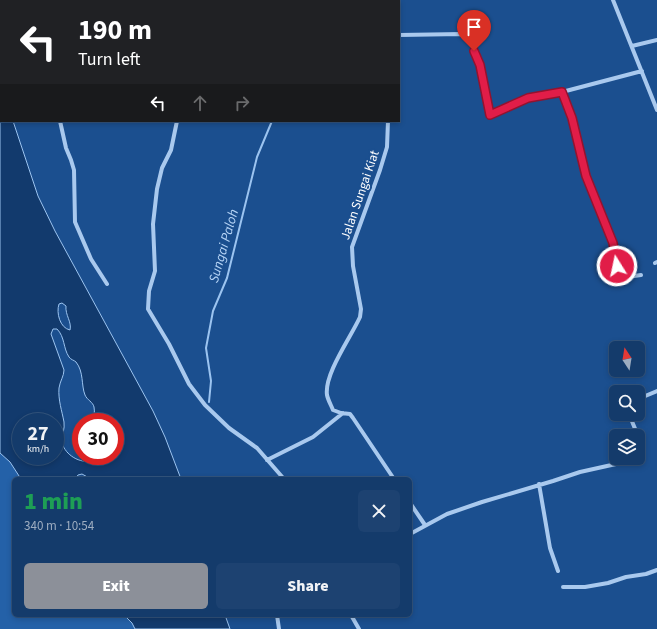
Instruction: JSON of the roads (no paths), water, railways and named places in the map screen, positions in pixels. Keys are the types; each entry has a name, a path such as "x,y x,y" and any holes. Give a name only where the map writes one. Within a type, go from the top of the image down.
{"street":[{"path":"613,0 657,110"},
{"path":"400,35 462,34 468,36 472,41 480,65 490,115 528,98 562,92 642,71"},
{"path":"632,46 657,40"},
{"path":"562,92 572,118 586,176 613,243 619,271 627,277 642,276"},
{"path":"60,122 66,148 74,170 75,222 91,259 107,284"},
{"path":"177,122 171,150 162,168 157,189 153,224 155,271 149,291 148,309 169,344 190,384 205,405 229,428 257,448 282,477"},
{"name":"Jalan Sungai Kiat","path":"388,122 387,147 352,247 353,266 361,309 360,317 334,367 327,388 328,399 333,410 350,414 393,477"},
{"path":"645,396 657,391"},
{"path":"267,460 313,437 343,413"},
{"path":"412,533 447,514 482,502 580,472 612,465"},
{"path":"539,484 550,548 558,571"},
{"path":"412,506 425,525"},
{"path":"563,587 600,585 626,576 646,574 657,570"},
{"path":"277,617 279,629"},
{"path":"352,617 358,629"}],"waterway":[{"name":"Sungai Paloh","path":"209,402 211,381 206,348 213,311 227,278 257,157 272,122"}]}
